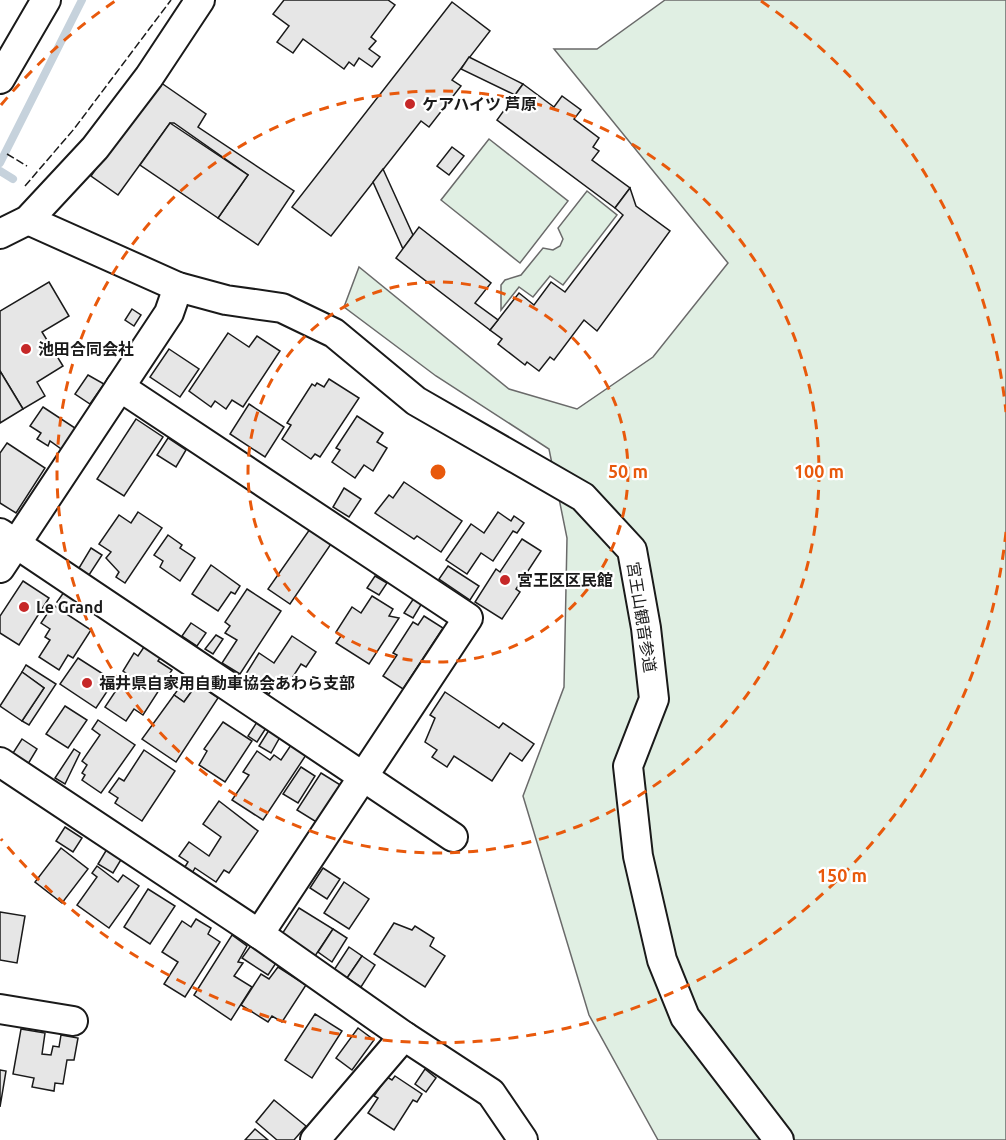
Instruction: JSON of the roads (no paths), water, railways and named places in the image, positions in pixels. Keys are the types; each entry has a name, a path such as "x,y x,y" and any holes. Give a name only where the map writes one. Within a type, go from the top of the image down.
{"street":[{"path":"0,79 46,0"},
{"path":"0,234 28,220 95,148 149,77 200,0"},
{"name":"宮王山観音参道","path":"28,220 178,287 226,300 282,308 334,333 416,401 583,497 632,550 646,628 654,699 628,766 638,856 662,960 685,1017 779,1140"},
{"path":"0,568 8,538 120,387 169,313 178,287"},
{"path":"120,387 468,618 259,934"},
{"path":"8,538 453,837"},
{"path":"0,762 259,934 404,1036 491,1093 523,1140"},
{"path":"0,1010 73,1021"},
{"path":"315,1140 404,1036"}],"waterway":[{"path":"0,163 82,0"},
{"path":"0,171 13,179"}],"place":[{"name":"ケアハイツ 芦原","path":"410,104"},
{"name":"池田合同会社","path":"26,349"},
{"name":"宮王区区民館","path":"505,580"},
{"name":"Le Grand","path":"24,607"},
{"name":"福井県自家用自動車協会あわら支部","path":"87,683"}]}
